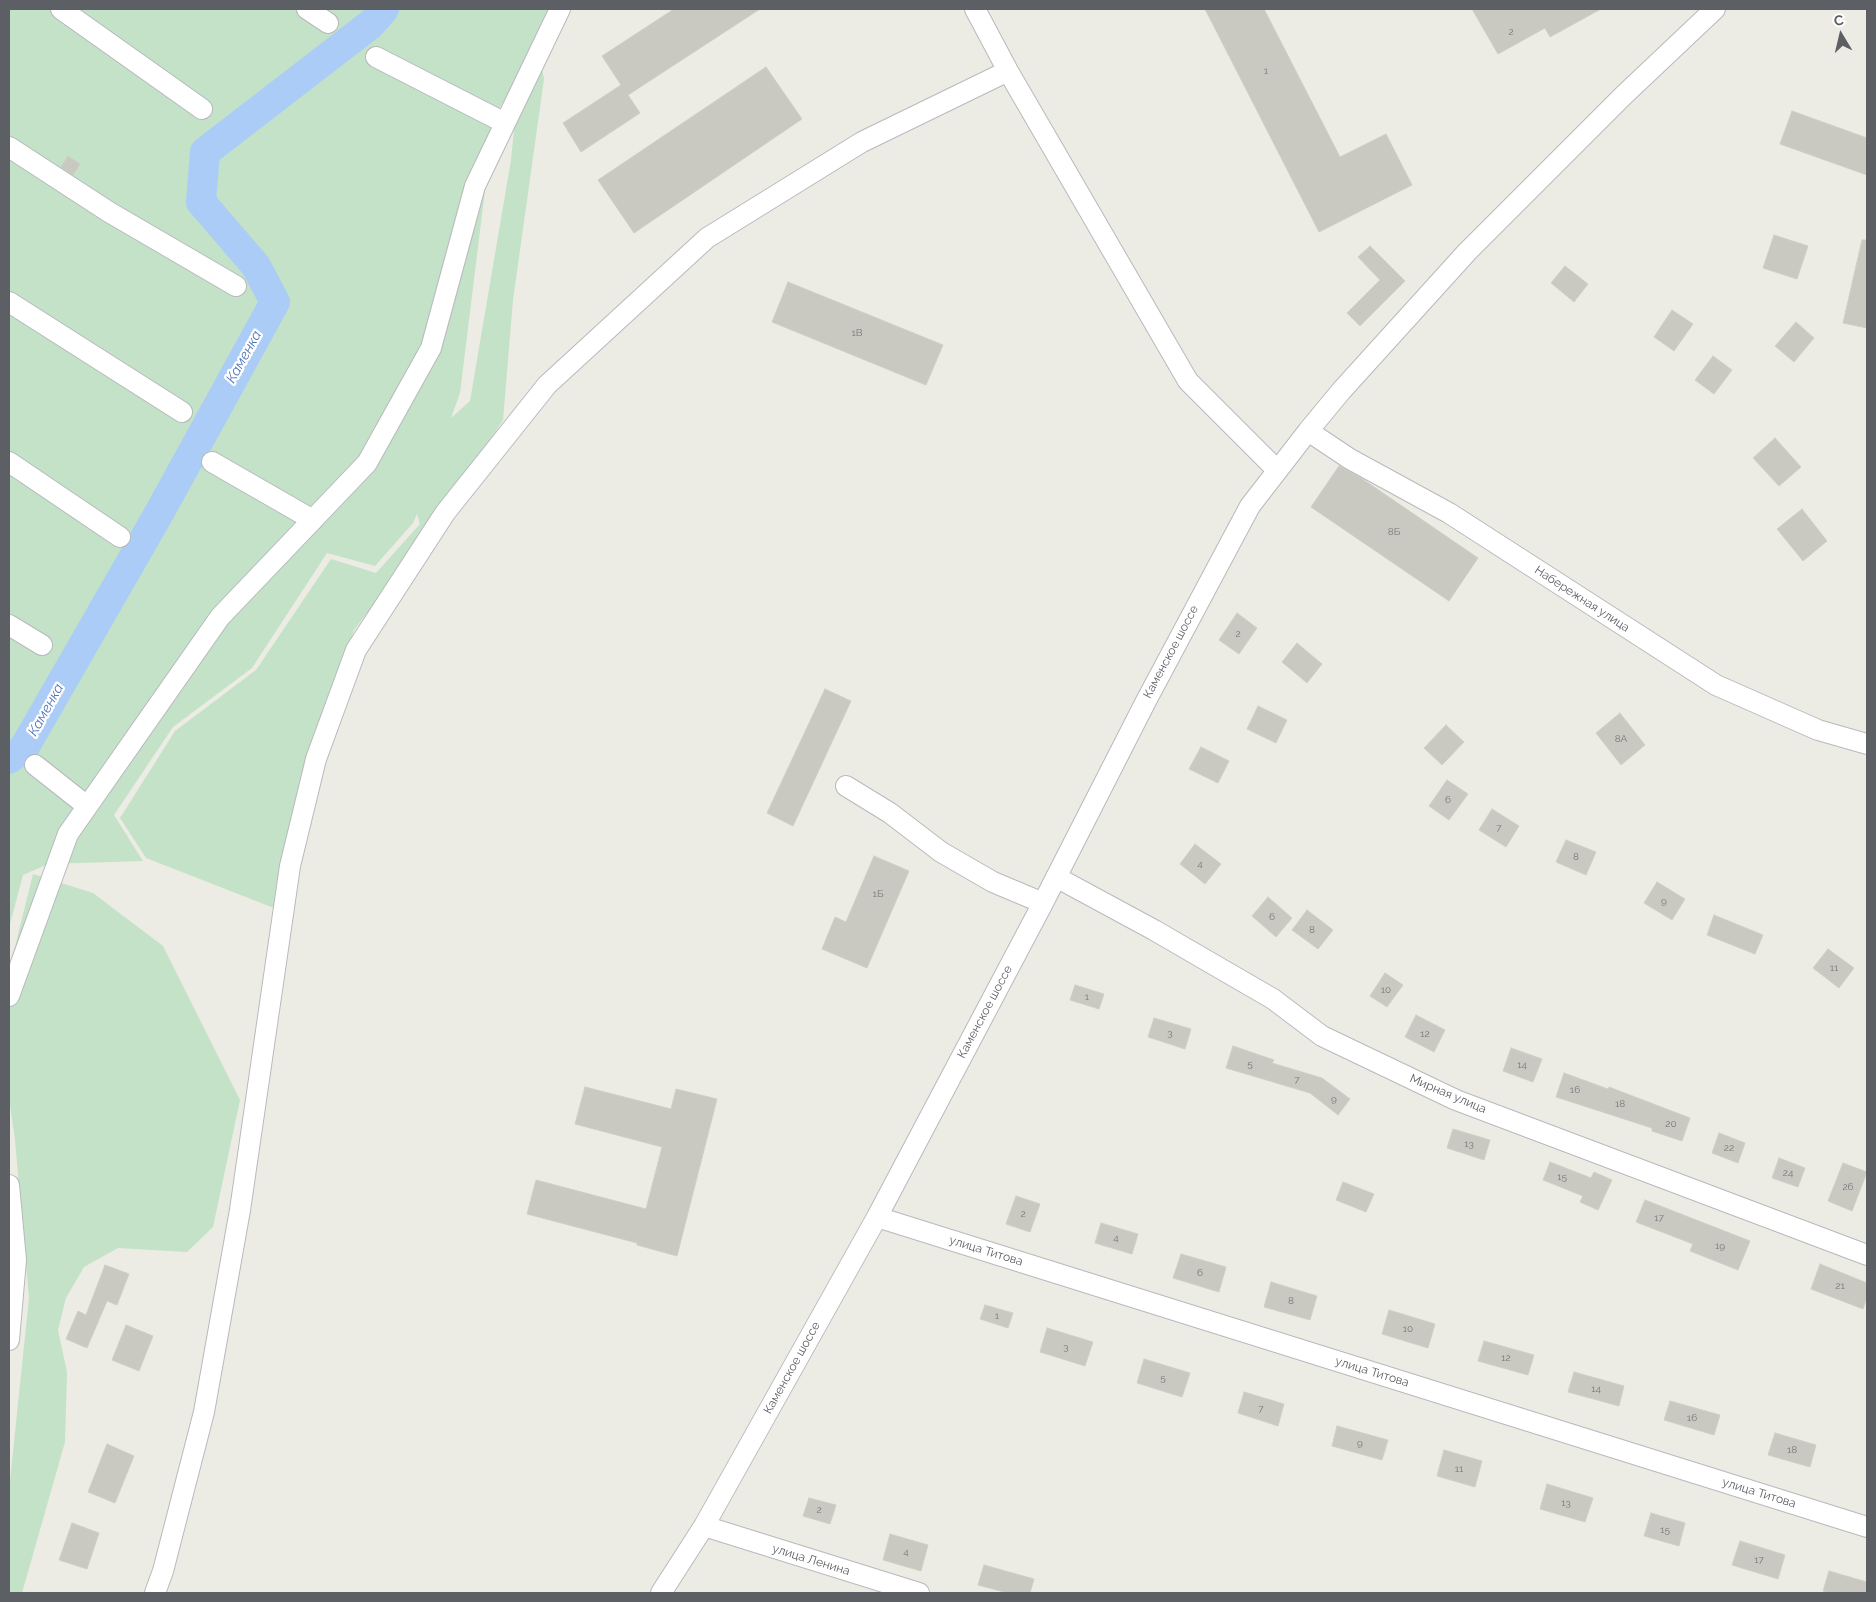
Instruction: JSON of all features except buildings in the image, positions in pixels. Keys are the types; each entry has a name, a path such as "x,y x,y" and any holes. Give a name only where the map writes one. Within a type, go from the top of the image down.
{"street":[{"path":"61,9 202,109"},
{"path":"307,9 328,22"},
{"path":"9,996 68,834 220,617 367,463 431,348 476,186 560,9"},
{"path":"975,9 1008,72 1188,381 1277,470"},
{"name":"Каменское шоссе","path":"660,1593 704,1526 877,1217 1043,903 1146,701 1250,506 1308,431 1467,252 1624,95 1715,9"},
{"path":"376,57 505,123"},
{"path":"155,1593 204,1412 240,1210 290,866 316,759 356,650 445,513 546,385 707,238 862,142 1008,72"},
{"path":"9,147 109,212 236,286"},
{"path":"9,302 182,412"},
{"name":"Набережная улица","path":"1308,431 1350,459 1449,513 1716,685 1818,730 1867,744"},
{"path":"9,462 120,537"},
{"path":"212,462 313,520"},
{"path":"9,625 42,645"},
{"path":"35,765 88,806"},
{"path":"846,786 890,813 948,856 993,882 1043,903"},
{"name":"Мирная улица","path":"1056,877 1154,930 1273,999 1322,1036 1456,1100 1867,1255"},
{"path":"9,1185 16,1260 12,1277 9,1340"},
{"name":"улица Титова","path":"877,1217 1867,1527"},
{"name":"улица Ленина","path":"704,1526 919,1593"}],"green space":[{"path":"9,9 369,9 363,17 194,142 190,207 248,273 265,302 19,741 9,749"},
{"path":"397,9 556,9 537,43 544,79 513,300 503,420 438,519 354,630 304,774 274,908 146,858 120,818 175,731 256,670 331,559 376,573 420,524 417,514 413,523 375,566 327,553 252,668 173,727 114,815 143,861 48,864 23,875 9,928 9,771 28,757 282,305 267,263 213,200 217,156 382,27","holes":["506,97 517,100 511,160 470,401 451,418 460,393 494,117"]},
{"path":"33,874 93,893 163,946 240,1100 213,1227 187,1252 118,1248 84,1267 66,1298 58,1330 67,1372 65,1442 22,1593 9,1593 9,1490 29,1298 15,1140 9,1098 9,971"}],"waterway":[{"name":"Каменка","path":"9,759 24,748 158,515 275,302 256,266 201,202 205,152 371,24 384,9"}]}
